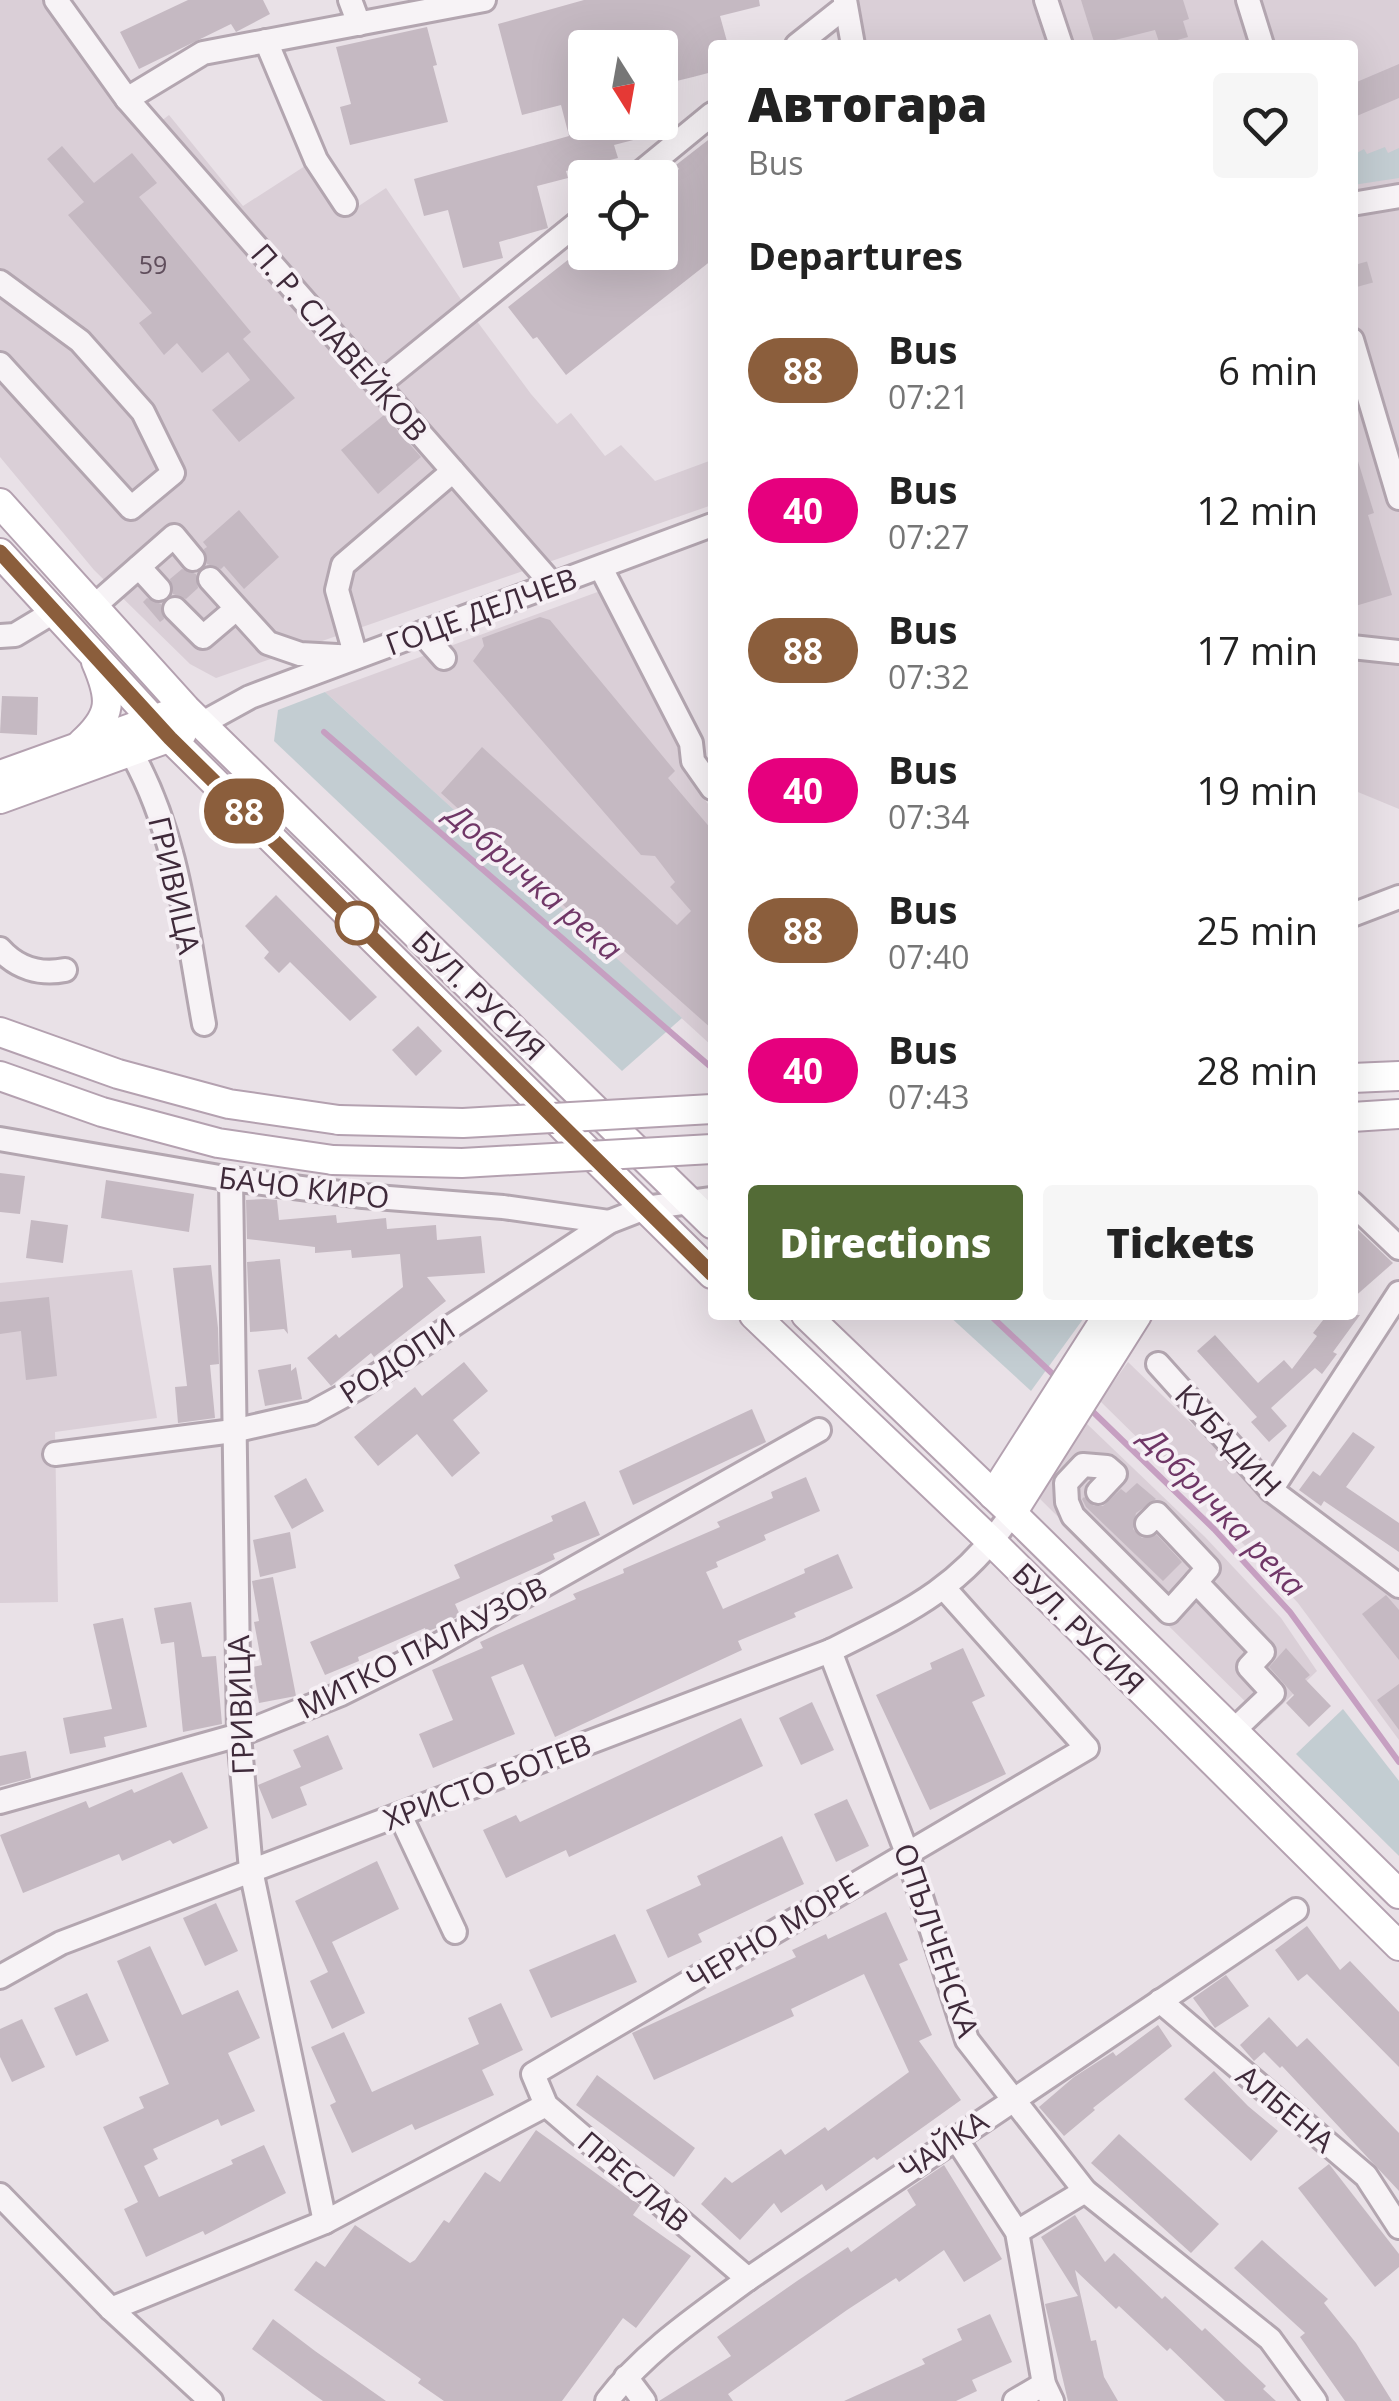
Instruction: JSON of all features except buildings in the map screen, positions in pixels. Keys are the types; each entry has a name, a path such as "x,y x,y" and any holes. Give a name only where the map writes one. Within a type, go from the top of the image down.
{"main road":[{"name":"БУЛ. РУСИЯ","path":"0,502 193,717 701,1200"},
{"name":"БУЛ. РУСИЯ","path":"0,552 162,729 708,1270"},
{"path":"77,747 107,713 104,683 90,649"},
{"path":"0,775 77,747 162,729 193,717"},
{"path":"0,799 131,752 162,729"},
{"path":"0,1032 118,1074 228,1104 339,1120 463,1123 708,1109"},
{"path":"0,1076 102,1112 218,1142 333,1160 462,1163 708,1149"},
{"path":"1358,1078 1399,1076"},
{"path":"1358,1117 1391,1115"},
{"path":"1358,1123 1391,1115"},
{"name":"БУЛ. РУСИЯ","path":"759,1320 984,1534 1399,1946"},
{"name":"БУЛ. РУСИЯ","path":"811,1320 1399,1894"},
{"path":"1086,1376 1106,1320"},
{"path":"1002,1504 1086,1376 1133,1320"},
{"path":"960,1463 994,1466 1063,1410"},
{"path":"1002,1504 1031,1438"}],"street":[{"name":"П. Р. СЛАВЕЙКОВ","path":"56,0 127,99 553,585"},
{"path":"350,0 359,24"},
{"path":"127,99 203,53 484,0"},
{"path":"1046,0 1059,40"},
{"path":"1248,0 1260,40"},
{"path":"803,40 845,3"},
{"path":"845,3 852,40"},
{"path":"266,41 316,160 345,204"},
{"path":"656,160 708,117"},
{"path":"1358,203 1399,196"},
{"path":"378,385 568,231"},
{"path":"0,282 80,341 142,412 173,473 132,508 0,364"},
{"path":"1358,360 1399,498"},
{"path":"210,578 268,643 300,654 356,657 337,590 343,565 452,471"},
{"name":"ГОЦЕ ДЕЛЧЕВ","path":"193,717 708,527"},
{"path":"92,608 174,536 192,559"},
{"path":"139,568 158,589"},
{"path":"601,568 702,740 693,761 708,782"},
{"path":"175,608 203,638 236,609"},
{"path":"0,636 15,635 55,612"},
{"path":"422,633 444,658"},
{"path":"1358,649 1399,652"},
{"name":"ГРИВИЦА","path":"131,752 153,790 170,845 204,1024"},
{"path":"1358,913 1399,897"},
{"path":"0,949 21,966 48,974 65,970"},
{"name":"БАЧО КИРО","path":"0,1139 230,1179 609,1222"},
{"name":"ГРИВИЦА","path":"230,1179 239,1735 251,1870 325,2222"},
{"name":"РОДОПИ","path":"55,1454 234,1431 312,1413 609,1222 645,1208 701,1200"},
{"path":"1358,1209 1399,1248"},
{"path":"1271,1490 1399,1293"},
{"name":"КУБАДИН","path":"1158,1364 1271,1490 1399,1584"},
{"name":"МИТКО ПАЛАУЗОВ","path":"0,1802 239,1735 341,1694 428,1650 818,1430"},
{"path":"1098,1492 1115,1474 1107,1467 1083,1465 1066,1482 1067,1502 1074,1516 1120,1554 1170,1612 1208,1568 1156,1514 1146,1524"},
{"name":"ХРИСТО БОТЕВ","path":"0,1977 61,1943 830,1651 919,1607 944,1590 965,1568 1002,1504"},
{"path":"1196,1582 1263,1652 1249,1668 1273,1693 1233,1731"},
{"name":"ЧЕРНО МОРЕ","path":"532,2074 1087,1748 944,1590"},
{"name":"ОПЪЛЧЕНСКА","path":"830,1651 907,1852 967,2040 1084,2190 1270,2339 1315,2401"},
{"path":"400,1815 455,1932"},
{"name":"ЧАЙКА","path":"608,2401 626,2377 674,2334 748,2279 1296,1910"},
{"name":"АЛБЕНА","path":"1160,2001 1366,2176 1399,2227"},
{"name":"ПРЕСЛАВ","path":"532,2074 546,2106 748,2279"},
{"path":"111,2309 325,2222 546,2106"},
{"path":"955,2137 1017,2232 1048,2393 1015,2401"},
{"path":"1017,2232 1084,2190"},
{"path":"0,2195 111,2309 211,2401"},
{"path":"626,2377 644,2401"}],"shaded area":[{"path":"0,0 47,0 143,135 169,115 243,206 305,166 345,215 386,188 462,301 557,424 571,413 605,456 621,445 655,481 708,461 708,506 216,678 190,664 94,570 0,457"},
{"path":"836,0 1399,0 1399,809 1358,792 1358,40 844,40"},
{"path":"1385,147 1388,153 1399,148 1399,178 1358,184 1358,152 1364,149 1367,154"},
{"path":"603,590 675,737 685,774 708,804 708,1042 325,692"},
{"path":"325,692 682,1018 622,1071 274,741 278,710"},
{"path":"132,1270 157,1418 55,1432 58,1602 0,1603 0,1283"},
{"path":"953,1320 1082,1320 1031,1391"},
{"path":"1128,1362 1266,1496 1399,1598 1399,1740 1298,1603 1223,1522 1100,1401"},
{"path":"1085,1422 1205,1537 1281,1618 1317,1671 1265,1721 1037,1496"},
{"path":"1343,1709 1399,1781 1399,1856 1296,1754"}],"waterway":[{"name":"Добричка река","path":"324,732 708,1065"},
{"name":"Добричка река","path":"995,1320 1058,1379"},
{"name":"Добричка река","path":"1089,1408 1214,1529 1290,1612 1399,1762"}],"tunnel":[{"path":"1358,275 1370,272"}],"bus line":[{"name":"88","path":"0,552 170,738 708,1270"}]}
